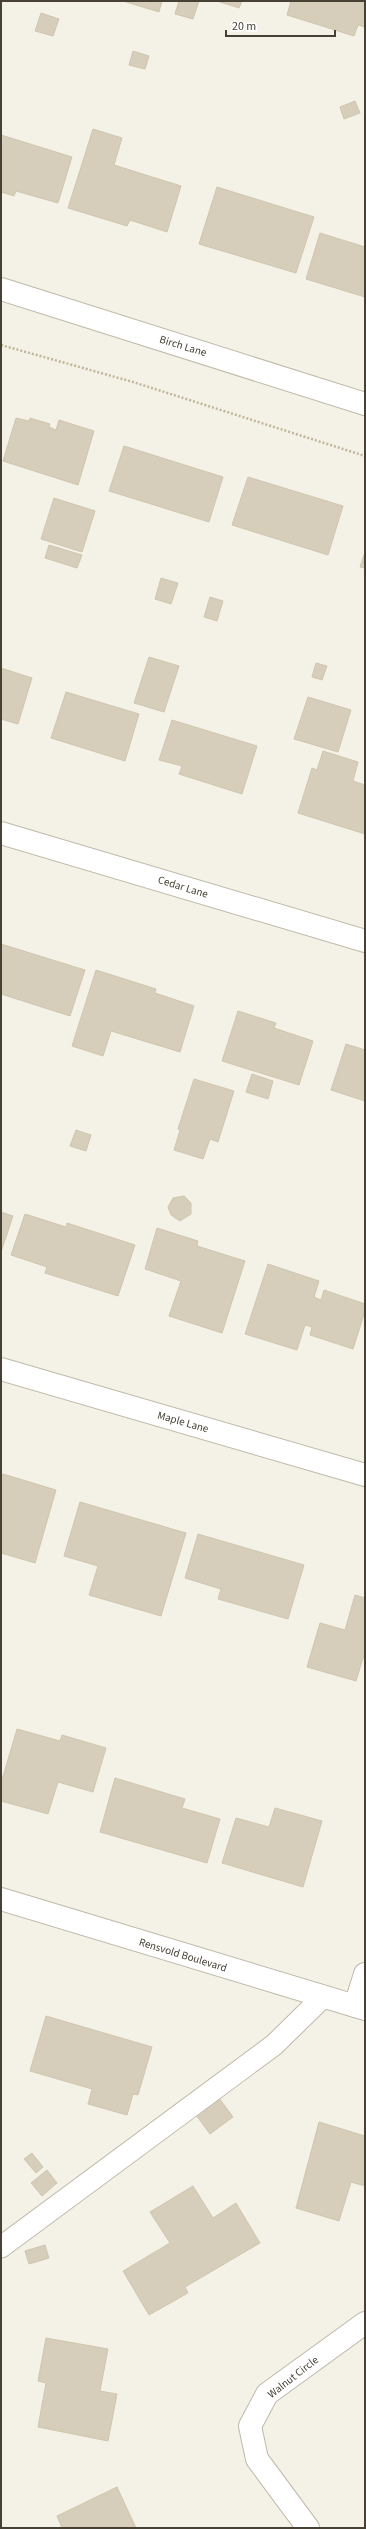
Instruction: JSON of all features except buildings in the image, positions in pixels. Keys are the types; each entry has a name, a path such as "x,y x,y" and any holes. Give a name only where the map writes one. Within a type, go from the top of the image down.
{"street":[{"name":"Birch Lane","path":"1,289 365,404"},
{"name":"Cedar Lane","path":"1,833 365,941"},
{"name":"Maple Lane","path":"1,1369 365,1475"},
{"name":"Rensvold Boulevard","path":"1,1899 360,2008"},
{"path":"360,2008 365,1974"},
{"name":"Walnut Circle","path":"308,2528 257,2459 250,2426 267,2394 365,2323"}],"lane":[{"path":"1,2247 274,2045 323,1997"}],"path":[{"path":"1,345 133,382 365,456"}]}
